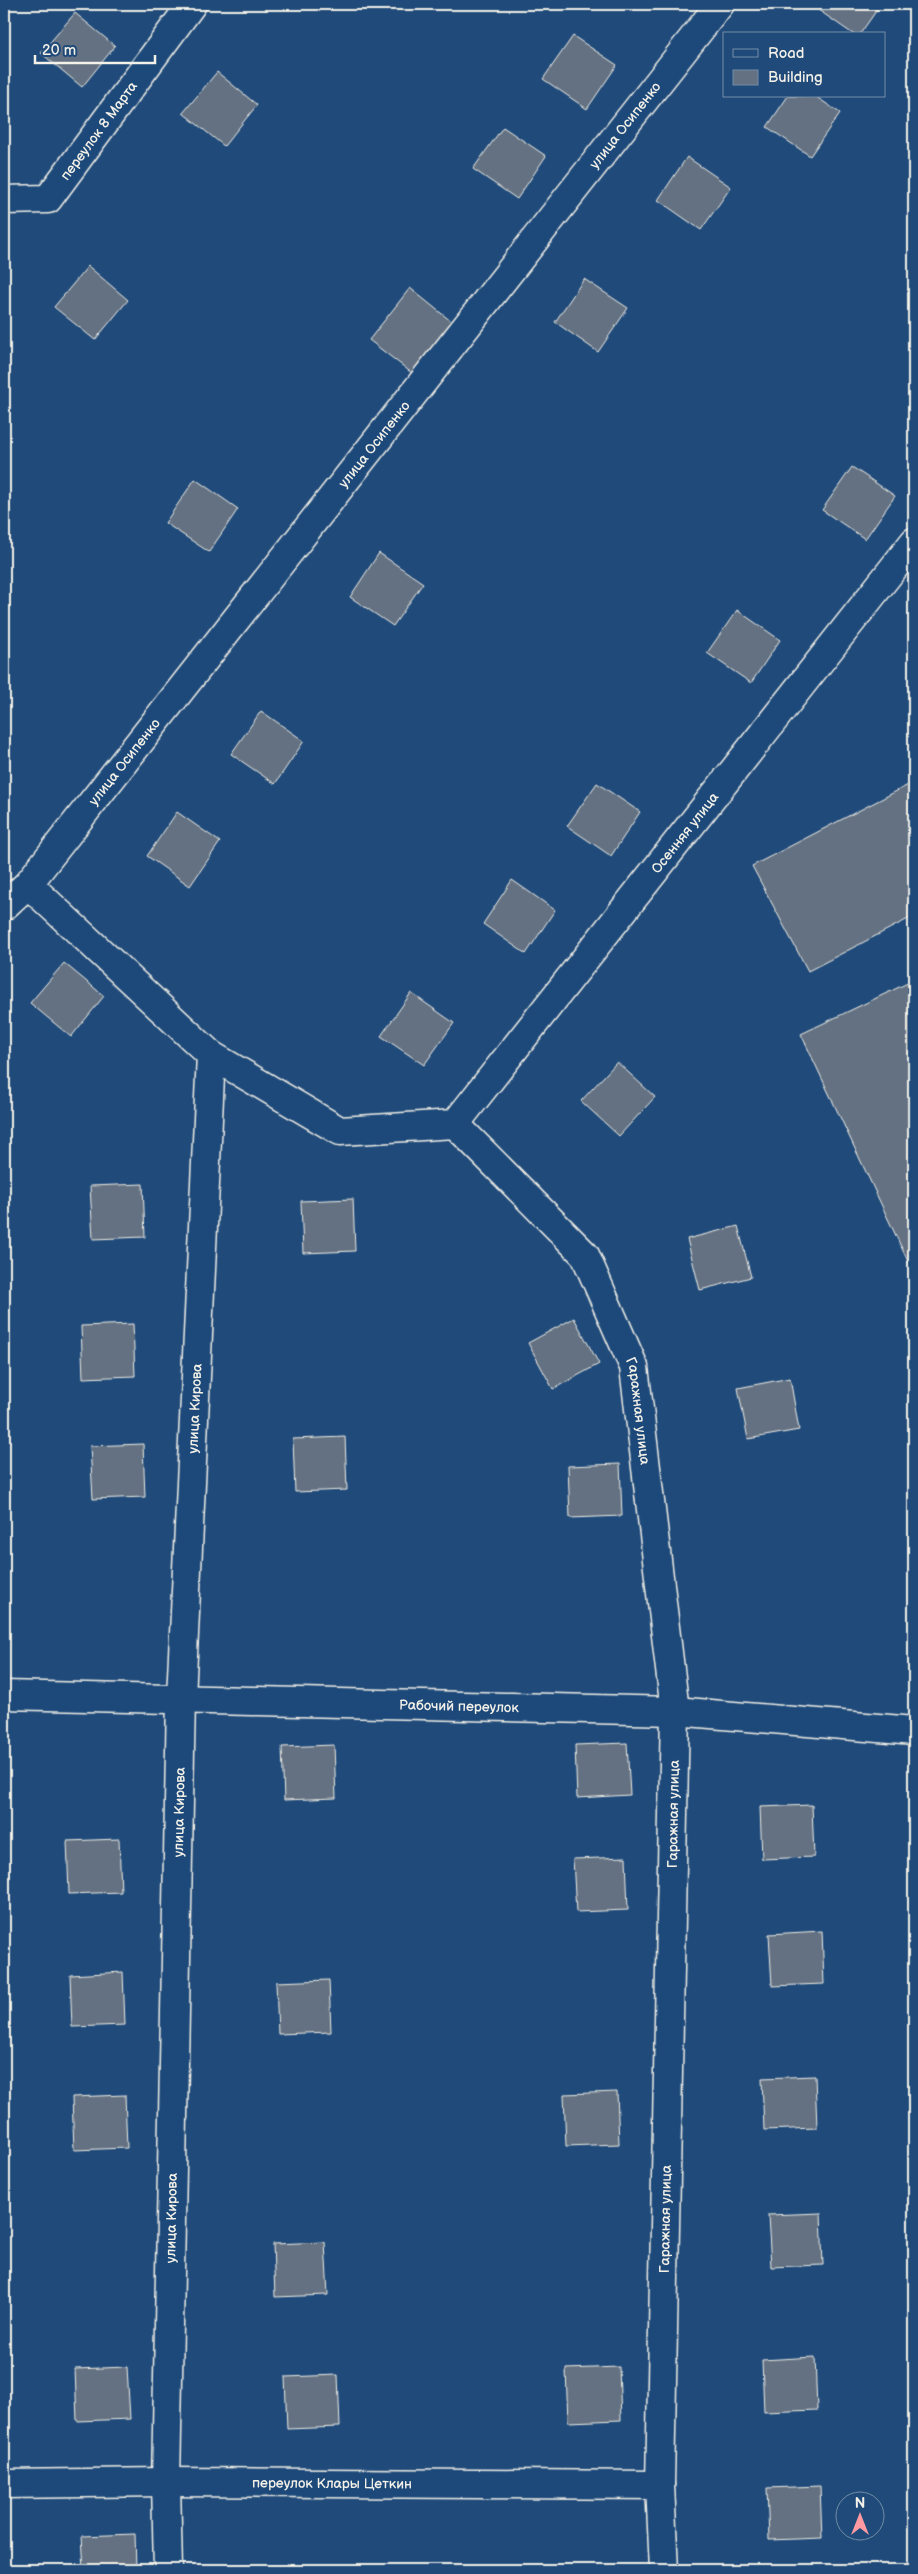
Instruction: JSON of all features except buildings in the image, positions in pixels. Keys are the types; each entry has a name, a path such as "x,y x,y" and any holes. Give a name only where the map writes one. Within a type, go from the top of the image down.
{"street":[{"name":"переулок 8 Марта","path":"4,200 48,199 192,4"},
{"name":"улица Осипенко","path":"4,906 28,884 720,4"},
{"name":"Осенняя улица","path":"455,1124 914,542"},
{"path":"28,884 211,1055 340,1131 455,1124"},
{"name":"улица Кирова","path":"168,2570 166,2482 181,1698 211,1055"},
{"name":"Гаражная улица","path":"455,1124 585,1254 634,1367 675,1711 660,2484 664,2570"},
{"name":"Рабочий переулок","path":"4,1695 675,1711 914,1731"},
{"name":"переулок Клары Цеткин","path":"4,2484 166,2482 660,2484"}]}
